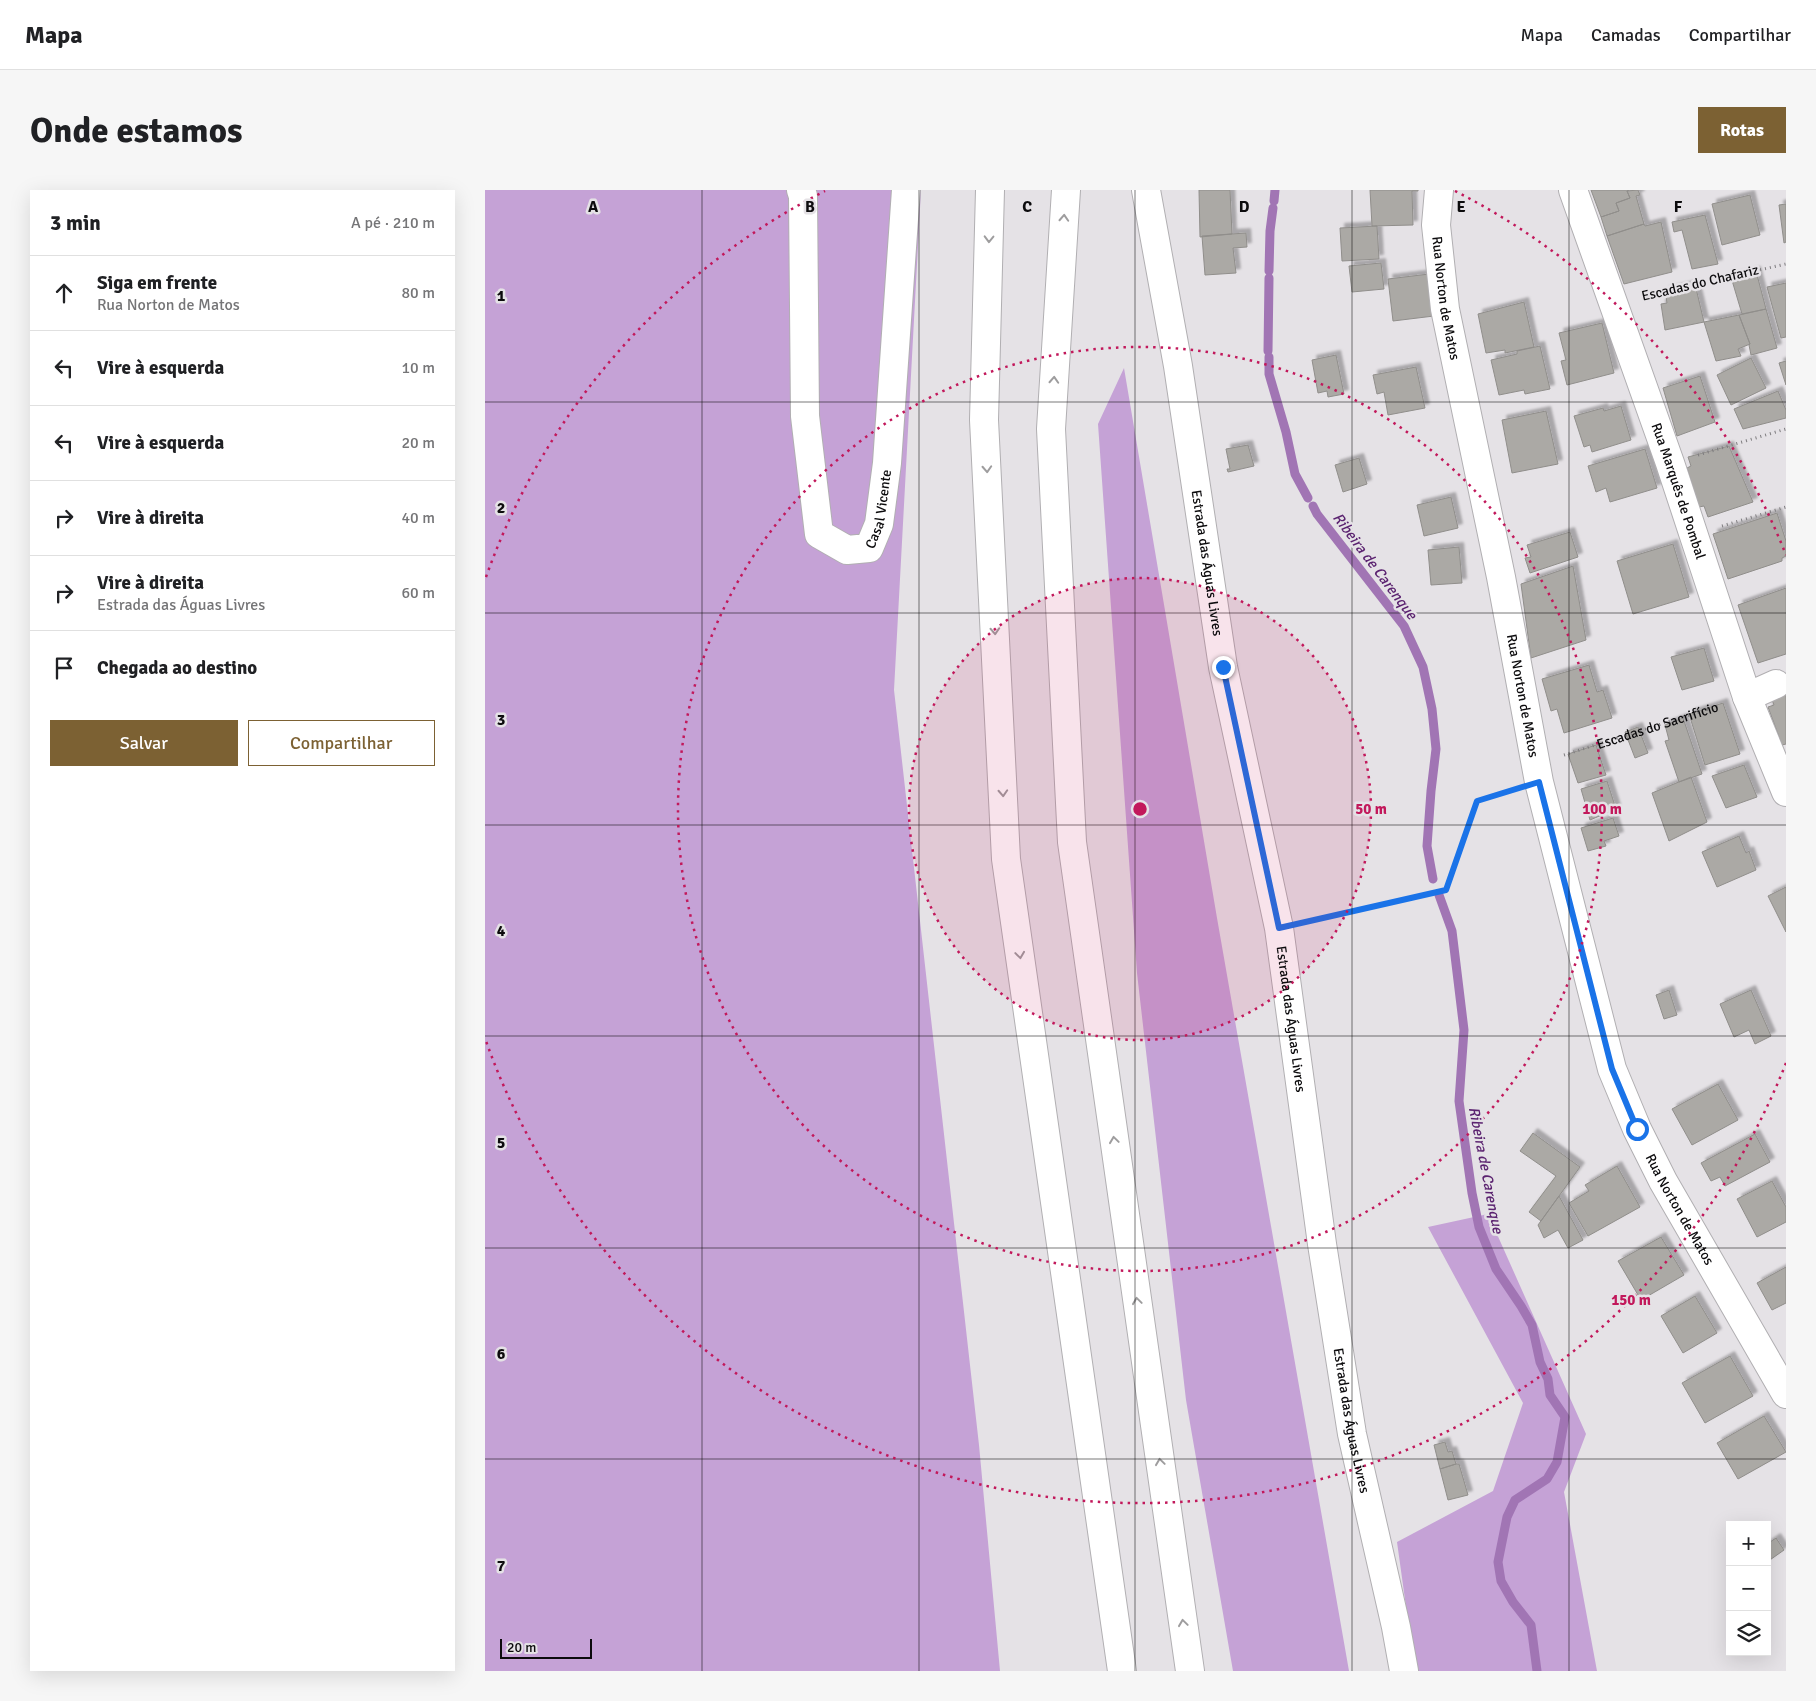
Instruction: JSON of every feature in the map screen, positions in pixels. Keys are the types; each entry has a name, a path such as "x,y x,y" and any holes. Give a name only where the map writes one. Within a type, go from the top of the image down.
{"main road":[{"name":"Casal Vicente","path":"801,190 803,196 805,416 819,534 847,550 869,548 879,524 887,463 906,190"},
{"path":"990,190 984,420 1006,859 1122,1671"},
{"path":"1066,190 1051,429 1072,842 1190,1671"},
{"name":"Estrada das Águas Livres","path":"1146,190 1178,366 1223,667 1279,928 1322,1244 1352,1434 1396,1627 1403,1671"},
{"name":"Rua Norton de Matos","path":"1439,190 1436,224 1445,309 1501,577 1537,773 1612,1069 1637,1129 1663,1181 1786,1394"},
{"name":"Rua Marquês de Pombal","path":"1573,190 1622,301 1702,533 1747,697 1786,792"},
{"path":"1747,697 1776,684"}],"path":[{"name":"Escadas do Chafariz","path":"1622,301 1786,264"},
{"path":"1678,461 1786,429"},
{"path":"1702,533 1786,506"},
{"name":"Escadas do Sacrifício","path":"1279,928 1446,890 1477,801 1537,773 1747,697"}],"shaded area":[{"path":"485,190 921,190 894,690 979,1445 1000,1671 485,1671"},
{"path":"1124,368 1217,918 1349,1671 1233,1671 1186,1400 1137,973 1098,424"},
{"path":"1488,1214 1586,1434 1564,1492 1597,1671 1415,1671 1397,1542 1493,1491 1523,1403 1428,1227"}],"building":[{"path":"1199,190 1230,190 1232,234 1200,237"},
{"path":"1370,190 1418,190 1412,191 1413,225 1372,226"},
{"path":"1591,190 1629,190 1627,191 1630,198 1616,203 1619,211 1601,217"},
{"path":"1638,190 1640,195 1636,196 1644,224 1607,236 1601,217 1619,211 1616,203 1630,198 1627,191"},
{"path":"1750,195 1760,235 1722,245 1712,204"},
{"path":"1786,204 1786,242 1784,243 1779,205"},
{"path":"1705,215 1718,264 1692,269 1682,230 1674,232 1672,222"},
{"path":"1661,222 1672,272 1624,284 1607,236 1644,224 1645,226"},
{"path":"1377,226 1379,259 1342,261 1340,228"},
{"path":"1246,233 1247,247 1233,248 1236,273 1205,275 1202,236"},
{"path":"1381,263 1384,289 1352,292 1349,266"},
{"path":"1756,271 1766,309 1742,314 1731,277"},
{"path":"1429,274 1434,316 1393,321 1388,279"},
{"path":"1786,283 1786,337 1781,338 1767,287"},
{"path":"1695,284 1704,322 1665,330 1661,304 1667,303 1665,291"},
{"path":"1524,302 1534,347 1505,353 1505,350 1486,353 1478,314"},
{"path":"1766,309 1777,348 1751,355 1750,344 1739,315"},
{"path":"1739,315 1750,344 1738,349 1741,356 1716,361 1704,322"},
{"path":"1602,323 1614,373 1567,385 1561,361 1566,360 1559,333"},
{"path":"1540,346 1550,389 1525,394 1524,390 1499,395 1491,360 1517,354 1517,351"},
{"path":"1336,355 1344,394 1328,397 1327,391 1318,393 1312,360"},
{"path":"1751,358 1766,388 1731,405 1717,375"},
{"path":"1786,361 1786,385 1779,363"},
{"path":"1416,367 1425,408 1388,415 1384,392 1377,394 1373,375"},
{"path":"1700,376 1715,422 1677,436 1663,388"},
{"path":"1778,391 1786,410 1786,418 1743,429 1734,409"},
{"path":"1621,406 1631,440 1592,452 1590,445 1584,447 1574,416 1603,408 1604,411"},
{"path":"1546,411 1558,464 1512,473 1502,420"},
{"path":"1248,445 1254,466 1228,472 1227,469 1230,469 1226,449"},
{"path":"1729,446 1753,502 1708,517 1704,506 1699,507 1687,468 1691,466 1688,457"},
{"path":"1645,449 1657,488 1610,502 1606,488 1596,492 1588,466"},
{"path":"1359,458 1367,484 1343,492 1335,465"},
{"path":"1451,497 1458,528 1424,536 1417,505"},
{"path":"1777,513 1786,541 1786,556 1782,558 1782,561 1728,579 1713,534"},
{"path":"1570,532 1578,557 1530,573 1525,558 1531,557 1527,545"},
{"path":"1673,544 1689,597 1633,614 1617,561"},
{"path":"1459,547 1462,583 1431,585 1428,550"},
{"path":"1573,566 1586,640 1531,658 1521,584"},
{"path":"1786,588 1786,654 1758,663 1738,605"},
{"path":"1704,648 1714,681 1682,690 1671,657"},
{"path":"1589,665 1597,692 1603,690 1612,718 1564,733 1557,709 1551,711 1542,679"},
{"path":"1786,686 1786,744 1782,745 1768,707 1774,705 1769,692"},
{"path":"1723,703 1740,754 1705,765 1689,714"},
{"path":"1683,718 1702,774 1679,782 1665,741 1669,740 1665,725"},
{"path":"1638,727 1648,753 1635,758 1625,732"},
{"path":"1596,745 1606,775 1578,783 1568,754"},
{"path":"1744,765 1757,797 1726,808 1712,776"},
{"path":"1691,777 1707,822 1669,841 1652,793"},
{"path":"1607,781 1616,809 1590,820 1581,789"},
{"path":"1613,818 1619,836 1604,841 1606,846 1588,851 1581,828"},
{"path":"1739,836 1746,853 1749,851 1756,870 1717,887 1702,852"},
{"path":"1786,887 1786,932 1768,896"},
{"path":"1669,990 1677,1015 1664,1019 1656,995"},
{"path":"1751,990 1771,1036 1755,1044 1749,1030 1734,1037 1720,1004"},
{"path":"1718,1084 1738,1120 1692,1145 1672,1109"},
{"path":"1533,1133 1580,1167 1541,1221 1529,1212 1556,1176 1520,1151"},
{"path":"1755,1134 1770,1162 1725,1186 1720,1177 1711,1181 1701,1163"},
{"path":"1617,1166 1640,1207 1588,1236 1569,1203 1589,1191 1585,1185"},
{"path":"1772,1181 1786,1207 1786,1222 1757,1237 1737,1199"},
{"path":"1559,1196 1583,1240 1568,1248 1558,1230 1544,1238 1538,1225"},
{"path":"1661,1237 1684,1275 1641,1300 1618,1261"},
{"path":"1786,1267 1786,1303 1772,1310 1757,1283"},
{"path":"1695,1296 1717,1333 1683,1353 1661,1316"},
{"path":"1730,1356 1753,1396 1705,1423 1682,1383"},
{"path":"1764,1416 1786,1452 1738,1479 1717,1443"},
{"path":"1445,1442 1448,1452 1452,1451 1456,1464 1440,1469 1434,1445"},
{"path":"1459,1464 1468,1495 1448,1500 1440,1469"},
{"path":"1776,1538 1784,1550 1771,1559 1771,1541"}],"waterway":[{"name":"Ribeira de Carenque","path":"1274,201 1275,190"},
{"name":"Ribeira de Carenque","path":"1269,271 1270,231 1273,208"},
{"name":"Ribeira de Carenque","path":"1268,351 1269,278"},
{"name":"Ribeira de Carenque","path":"1269,357 1269,374 1286,432 1295,474 1308,498"},
{"name":"Ribeira de Carenque","path":"1313,506 1317,514 1404,626 1423,667 1432,709 1436,749 1427,846 1433,879"},
{"name":"Ribeira de Carenque","path":"1439,895 1452,931 1464,1030 1459,1101 1472,1193 1479,1227 1496,1269 1532,1325 1540,1362 1548,1379 1550,1395 1565,1417 1557,1462 1547,1479 1515,1500 1507,1517 1498,1562 1501,1581 1513,1602 1531,1625 1537,1671"}],"route":[{"path":"1223,667 1279,928 1408,897 1446,890 1477,801 1539,782 1612,1069 1637,1129"}]}
